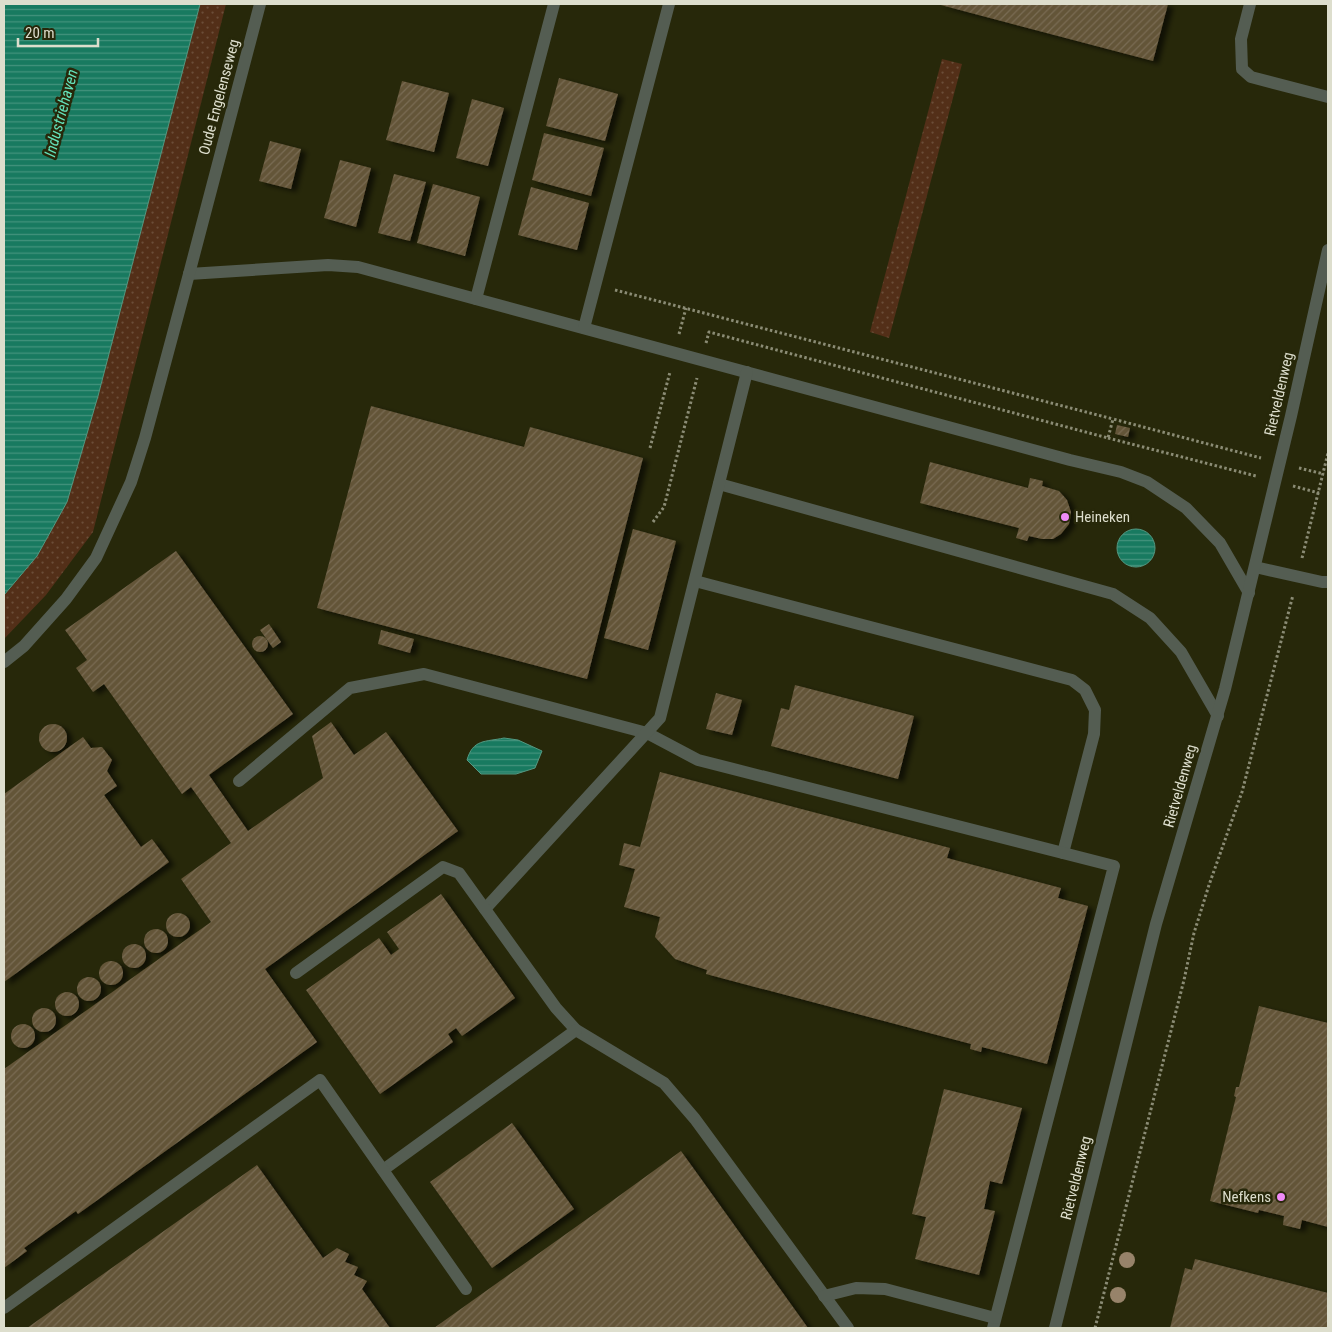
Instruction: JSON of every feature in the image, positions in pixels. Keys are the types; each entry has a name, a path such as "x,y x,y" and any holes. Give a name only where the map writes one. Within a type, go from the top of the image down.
{"street":[{"name":"Oude Engelenseweg","path":"4,662 24,646 66,599 96,558 131,482 145,438 260,4"},
{"path":"476,299 554,4"},
{"path":"584,328 669,4"},
{"path":"1250,4 1241,39 1242,69 1251,77 1328,97"},
{"name":"Rietveldenweg","path":"1055,1328 1156,924 1218,716 1276,481 1328,250"},
{"path":"189,274 328,265 358,267 1120,472 1147,482 1186,508 1220,543 1249,593"},
{"path":"485,909 660,718 748,372"},
{"path":"719,484 1113,594 1150,618 1181,652 1218,716"},
{"path":"1255,567 1328,582"},
{"path":"695,582 1072,680 1085,690 1095,710 1094,734 1063,853"},
{"path":"239,781 350,688 424,674 647,733 698,760 1114,866 994,1323 885,1288 856,1288 824,1296"},
{"path":"296,973 443,867 459,872 556,1008 576,1030 664,1083 695,1119 848,1328"},
{"path":"383,1170 576,1030"},
{"path":"4,1308 320,1080 466,1289"}],"path":[{"path":"595,285 1113,419"},
{"path":"650,448 686,308"},
{"path":"1132,424 1324,474"},
{"path":"1108,438 1319,493"},
{"path":"1095,1328 1184,980 1194,933 1242,792 1328,453"}],"shaded area":[{"path":"200,4 226,4 93,532 46,595 4,639 4,595 37,556 67,502 98,396"},
{"path":"942,59 962,64 889,338 870,332"}],"water":[{"name":"Industriehaven","path":"4,4 200,4 98,396 67,502 37,556 4,595"},
{"path":"1136,529 1149,535 1155,548 1149,561 1136,567 1123,561 1117,548 1123,535"},
{"path":"504,738 518,740 542,751 535,768 516,774 481,774 467,760 476,745"}],"building":[{"path":"937,4 1168,4 1153,61"},
{"path":"559,78 618,94 605,141 546,126"},
{"path":"402,81 449,93 434,152 386,140"},
{"path":"472,99 504,108 488,166 456,158"},
{"path":"544,133 604,148 591,196 532,180"},
{"path":"270,141 301,149 291,189 259,181"},
{"path":"340,160 371,168 356,227 324,218"},
{"path":"394,174 426,182 410,241 378,233"},
{"path":"433,184 480,197 465,256 417,243"},
{"path":"531,187 589,203 577,250 518,235"},
{"path":"371,406 524,447 530,427 643,458 587,679 317,608"},
{"path":"1117,425 1130,428 1128,437 1115,434"},
{"path":"930,462 1028,488 1030,478 1043,481 1042,486 1059,491 1067,500 1071,512 1069,524 1061,534 1053,539 1029,536 1027,541 1016,538 1019,528 920,503"},
{"path":"633,529 676,541 648,650 604,638"},
{"path":"176,551 293,714 209,775 248,831 323,778 312,736 331,722 354,755 386,732 458,831 265,969 317,1042 78,1214 76,1211 24,1248 27,1251 4,1268 4,1069 211,922 181,879 231,843 191,787 182,794 104,684 93,692 76,668 87,660 65,630"},
{"path":"269,624 281,642 273,648 260,630"},
{"path":"381,630 414,639 410,653 378,644"},
{"path":"260,636 266,638 268,644 266,650 260,652 254,650 252,644 254,638"},
{"path":"795,685 914,716 898,779 771,746 781,708 789,710"},
{"path":"716,693 742,700 732,735 706,729"},
{"path":"53,724 63,728 67,738 63,748 53,752 43,748 39,738 43,728"},
{"path":"83,737 91,748 102,747 112,760 107,771 117,786 104,795 141,847 152,839 169,862 4,982 4,794"},
{"path":"660,772 950,848 947,858 1061,888 1058,898 1088,906 1047,1064 982,1047 981,1052 970,1049 971,1044 706,974 707,970 675,959 655,937 660,917 624,907 635,869 619,865 624,843 640,847"},
{"path":"441,894 515,998 462,1036 456,1028 448,1034 453,1042 380,1094 306,990 379,938 391,955 399,949 387,932"},
{"path":"178,913 187,916 190,925 187,934 178,937 169,934 166,925 169,916"},
{"path":"156,929 165,932 168,941 165,950 156,953 147,950 144,941 147,932"},
{"path":"134,944 143,947 146,956 143,965 134,968 125,965 122,956 125,947"},
{"path":"111,961 120,964 123,973 120,982 111,985 102,982 99,973 102,964"},
{"path":"89,977 98,980 101,989 98,998 89,1001 80,998 77,989 80,980"},
{"path":"67,992 76,995 79,1004 76,1013 67,1016 58,1013 55,1004 58,995"},
{"path":"1259,1006 1328,1023 1328,1227 1302,1220 1300,1229 1283,1225 1284,1216 1259,1210 1258,1213 1210,1201 1236,1097 1234,1096 1236,1087 1239,1087"},
{"path":"44,1008 53,1011 56,1020 53,1029 44,1032 35,1029 32,1020 35,1011"},
{"path":"23,1024 28,1025 34,1031 34,1041 28,1047 23,1048 18,1047 12,1041 11,1036 12,1031 18,1025"},
{"path":"944,1089 1022,1108 1002,1184 990,1181 984,1209 995,1211 979,1275 915,1259 926,1217 912,1214"},
{"path":"512,1123 574,1209 492,1268 430,1182"},
{"path":"681,1151 808,1328 434,1328 594,1214"},
{"path":"257,1165 323,1258 337,1248 349,1254 345,1262 358,1267 354,1275 367,1281 362,1289 390,1328 27,1328"},
{"path":"1195,1259 1328,1293 1328,1328 1170,1328 1185,1268 1192,1270"}],"place":[{"name":"Heineken","path":"1065,517"},
{"name":"Nefkens","path":"1281,1197"}]}
